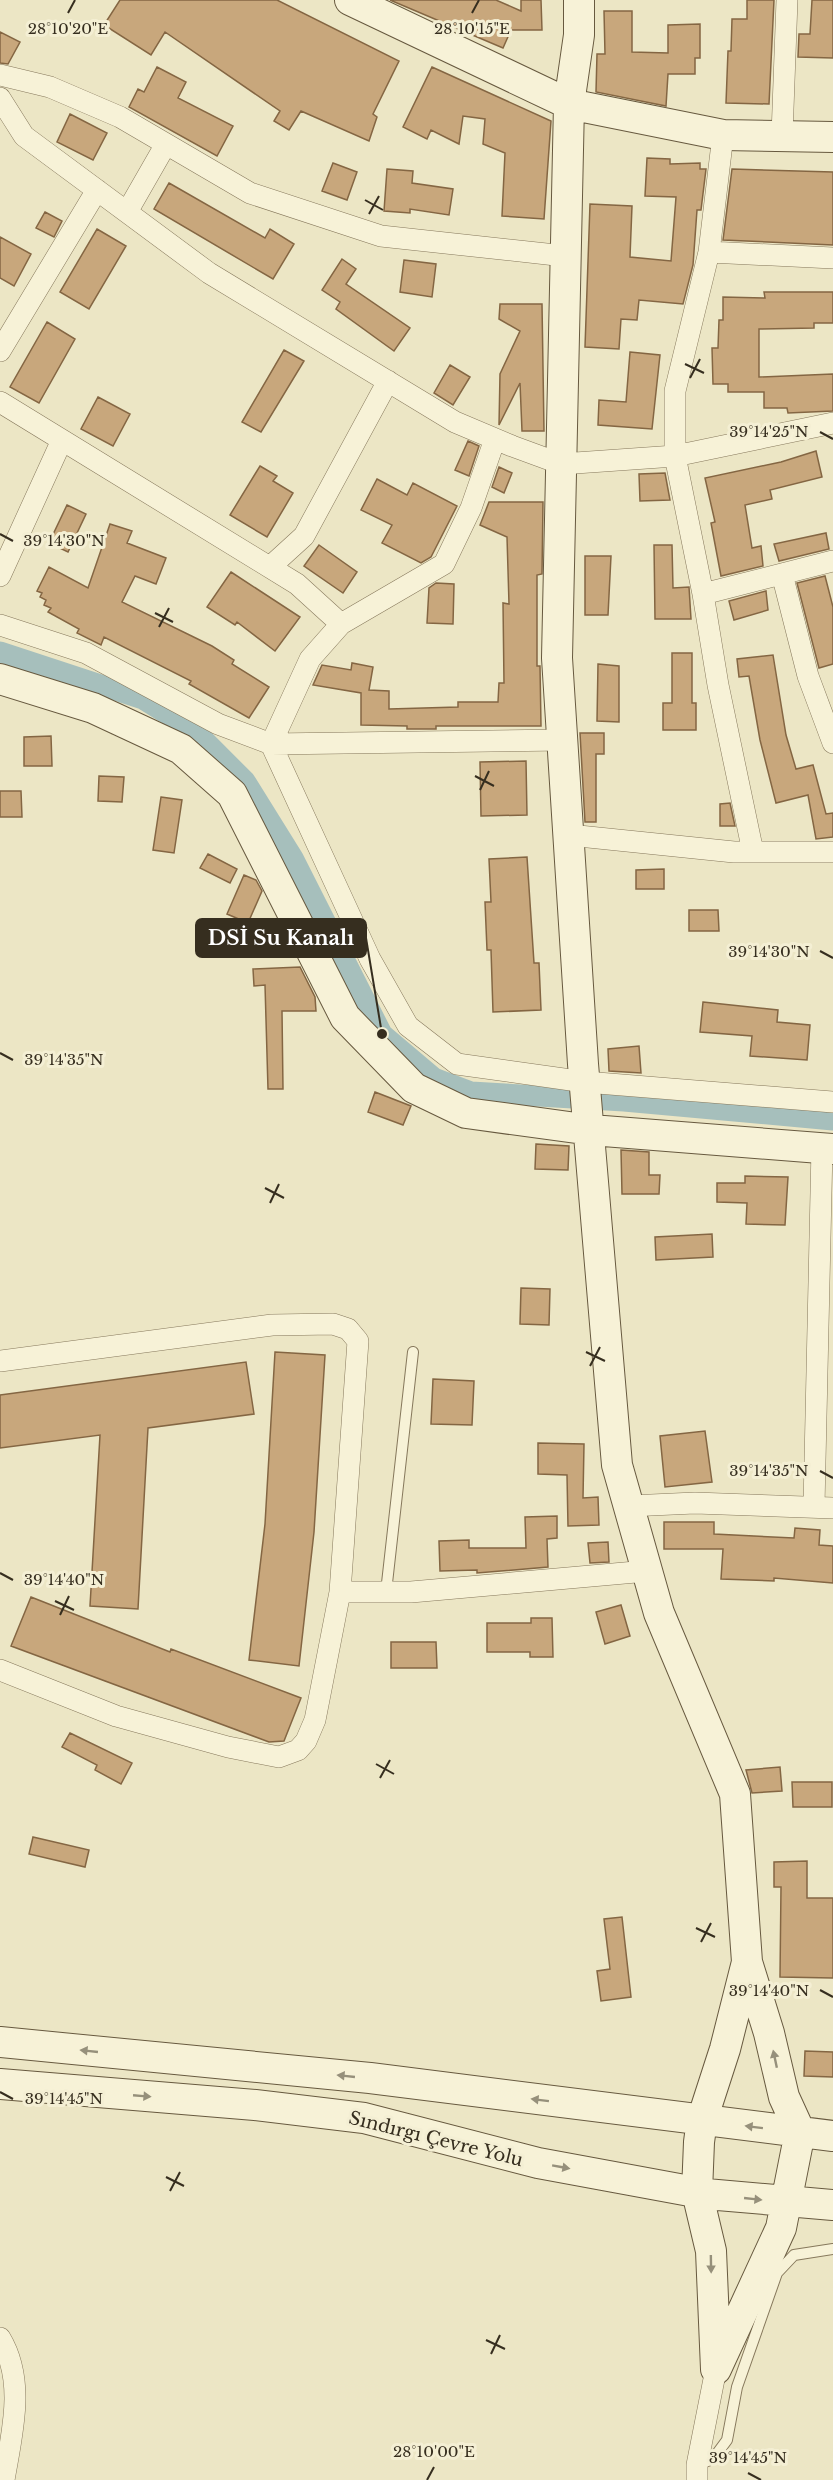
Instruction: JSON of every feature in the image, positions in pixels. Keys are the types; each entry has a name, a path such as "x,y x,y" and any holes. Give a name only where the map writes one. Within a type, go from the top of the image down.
{"street":[{"path":"350,0 569,104 723,135 833,138"},
{"path":"579,0 579,35 569,104 557,658 585,1082 591,1130 617,1465 659,1613 735,1794 747,1962 769,2033 784,2097 800,2132 788,2202 781,2228 716,2369"},
{"path":"782,136 787,0"},
{"path":"0,75 50,87 120,117 250,193 381,236 565,256"},
{"path":"0,98 24,136 209,273 455,422 495,439 561,464 675,456 833,423"},
{"path":"723,135 709,252 675,391 675,456 703,594 718,686 753,852"},
{"path":"127,212 166,144"},
{"path":"0,351 97,190"},
{"path":"709,252 833,258"},
{"path":"270,567 304,536 388,381"},
{"path":"0,402 297,584 341,624"},
{"path":"495,439 471,508 444,564 341,624 310,658 272,744 296,803 370,959 408,1026 457,1064 585,1082 833,1102"},
{"path":"0,576 62,441"},
{"path":"703,594 833,561"},
{"path":"782,574 808,676 833,743"},
{"path":"0,625 86,653 218,724 272,744 563,740"},
{"path":"0,679 93,708 181,749 232,794 345,1017 414,1088 465,1113 591,1130 827,1148 823,1507 695,1503 629,1506"},
{"path":"569,835 753,852 833,852"},
{"path":"0,1361 272,1325 333,1324 348,1329 358,1341 339,1592 315,1720 306,1741 289,1755 279,1757 228,1747 116,1716 0,1670"},
{"path":"339,1592 386,1592 647,1571"},
{"path":"697,2473 716,2369 711,2251 697,2192 702,2120 725,2049 747,1962"},
{"path":"0,2042 370,2078 833,2136"},
{"name":"Sındırgı Çevre Yolu","path":"0,2084 255,2105 364,2118 538,2163 697,2192 833,2205"},
{"path":"0,2338 10,2359 16,2389 4,2480"}],"lane":[{"path":"386,1592 413,1352"},
{"path":"697,2473 713,2459 728,2440 737,2387 777,2273 794,2255 833,2249"}],"building":[{"path":"120,0 277,0 399,61 373,114 377,117 369,141 301,111 289,130 274,121 280,111 165,32 151,55 104,25"},
{"path":"390,0 496,0 521,11 521,0 541,0 542,30 511,30 503,48"},
{"path":"747,0 774,0 769,104 726,103 732,19 747,19"},
{"path":"812,0 833,0 833,58 798,57 799,34 810,34"},
{"path":"604,11 632,11 632,52 668,53 668,25 700,24 700,58 695,58 695,74 668,74 666,106 596,92 597,54 605,54"},
{"path":"0,32 20,42 8,64 0,63"},
{"path":"157,67 186,82 178,98 233,126 217,156 129,107 138,89 144,92"},
{"path":"432,67 551,121 544,219 502,216 505,153 483,144 485,119 463,116 459,144 431,130 427,139 403,127"},
{"path":"70,114 107,133 93,160 57,142"},
{"path":"647,158 670,159 670,164 700,163 700,169 706,169 701,210 697,210 693,265 683,304 639,300 637,320 621,319 619,349 585,347 590,204 632,206 630,257 671,261 676,197 645,196"},
{"path":"333,163 357,172 347,200 322,191"},
{"path":"387,169 413,171 412,183 453,189 449,215 410,209 410,213 384,211"},
{"path":"732,169 833,172 833,245 723,240"},
{"path":"169,183 265,238 270,229 294,244 273,279 154,209"},
{"path":"45,212 62,221 54,237 36,228"},
{"path":"97,229 126,246 89,309 60,292"},
{"path":"0,237 31,254 14,286 0,278"},
{"path":"342,259 356,269 346,284 410,328 394,351 336,309 340,302 322,290"},
{"path":"404,260 436,264 432,297 400,292"},
{"path":"764,292 833,292 833,323 814,323 814,328 759,329 759,377 833,374 833,411 788,413 787,408 764,408 764,392 728,392 728,384 713,384 712,348 718,348 719,320 723,320 723,297 765,298"},
{"path":"500,304 542,304 544,431 522,431 520,383 499,425 500,374 520,331 499,319"},
{"path":"47,322 75,339 39,403 10,387"},
{"path":"284,350 304,361 261,432 242,422"},
{"path":"630,352 660,355 652,429 598,425 599,400 626,402"},
{"path":"450,365 470,377 453,405 434,393"},
{"path":"98,397 130,414 113,446 81,429"},
{"path":"468,441 479,446 469,476 455,470"},
{"path":"816,451 822,477 770,490 772,499 745,505 752,548 761,546 763,566 721,576 711,523 715,522 705,478 781,462"},
{"path":"260,466 277,476 273,481 293,493 267,537 230,515"},
{"path":"499,467 512,473 504,493 492,487"},
{"path":"665,473 670,500 640,501 639,474"},
{"path":"377,479 407,495 413,483 457,506 431,557 421,563 382,543 392,525 361,510"},
{"path":"489,502 543,502 542,574 537,575 537,666 540,666 541,726 436,726 436,729 407,729 407,726 361,725 361,693 313,685 322,665 351,670 352,663 373,667 369,690 389,691 389,709 458,707 458,702 498,702 499,683 504,683 503,603 509,604 507,537 480,525"},
{"path":"67,505 86,514 68,552 49,543"},
{"path":"110,524 132,531 127,543 166,558 156,584 135,576 122,602 212,646 234,660 232,664 269,687 249,718 189,684 191,681 104,637 101,645 77,633 79,629 48,612 51,608 44,605 46,600 40,597 42,593 37,591 49,567 88,588"},
{"path":"826,533 829,549 779,561 774,544"},
{"path":"319,545 357,572 343,593 304,566"},
{"path":"654,545 672,545 673,588 689,587 691,619 655,619"},
{"path":"585,556 611,556 608,615 585,615"},
{"path":"231,572 300,617 275,651 237,622 235,625 207,607"},
{"path":"825,576 833,607 833,664 819,668 797,583"},
{"path":"436,583 454,584 453,624 427,623 429,588"},
{"path":"766,591 768,610 734,620 729,601"},
{"path":"672,653 692,653 692,703 696,703 696,730 663,730 663,703 672,703"},
{"path":"773,655 786,735 796,769 813,765 826,814 833,813 833,837 816,839 808,795 776,803 760,740 749,676 739,677 737,659"},
{"path":"598,664 619,666 619,722 597,721"},
{"path":"580,733 604,733 604,754 596,754 596,822 585,822"},
{"path":"51,736 52,766 24,766 24,737"},
{"path":"526,761 527,815 481,816 480,762"},
{"path":"99,776 124,777 122,802 98,801"},
{"path":"0,791 21,791 22,817 0,817"},
{"path":"161,797 182,800 174,853 153,850"},
{"path":"730,803 735,826 720,826 720,804"},
{"path":"208,854 237,869 230,883 200,868"},
{"path":"527,857 534,963 539,963 541,1010 493,1012 491,950 487,950 485,902 491,902 489,859"},
{"path":"664,869 664,889 636,889 636,870"},
{"path":"244,875 256,880 262,891 248,923 227,914"},
{"path":"689,910 718,910 719,931 689,931"},
{"path":"300,967 315,997 316,1011 282,1011 283,1089 268,1089 265,985 254,986 253,969"},
{"path":"703,1002 778,1010 777,1022 810,1025 807,1060 750,1056 752,1036 700,1032"},
{"path":"639,1046 641,1073 609,1071 608,1049"},
{"path":"375,1092 411,1106 403,1125 368,1112"},
{"path":"536,1144 569,1146 568,1170 535,1169"},
{"path":"621,1150 649,1152 649,1175 660,1175 659,1194 622,1194"},
{"path":"745,1176 788,1177 785,1225 746,1224 747,1203 717,1202 717,1183 745,1183"},
{"path":"712,1234 713,1257 656,1260 655,1237"},
{"path":"521,1288 550,1289 549,1325 520,1324"},
{"path":"275,1352 325,1355 314,1532 299,1666 249,1660 265,1524"},
{"path":"246,1362 254,1414 148,1428 138,1609 90,1606 100,1435 0,1448 0,1395"},
{"path":"433,1379 474,1381 472,1425 431,1424"},
{"path":"705,1431 712,1482 665,1487 660,1436"},
{"path":"538,1443 584,1444 583,1498 598,1497 599,1525 568,1526 567,1475 538,1474"},
{"path":"557,1516 557,1538 547,1539 548,1567 477,1573 477,1570 440,1571 439,1541 469,1540 469,1548 526,1548 525,1517"},
{"path":"664,1522 714,1522 714,1534 794,1538 795,1528 820,1530 819,1545 833,1546 833,1583 774,1578 774,1581 721,1579 723,1549 664,1549"},
{"path":"608,1542 609,1562 590,1563 588,1543"},
{"path":"31,1597 170,1652 171,1649 301,1698 284,1741 269,1742 11,1646"},
{"path":"621,1605 630,1636 605,1644 596,1612"},
{"path":"531,1618 552,1618 553,1657 530,1657 530,1652 487,1652 487,1623 531,1623"},
{"path":"391,1642 436,1642 437,1668 391,1668"},
{"path":"70,1733 132,1763 121,1784 95,1770 97,1765 62,1747"},
{"path":"780,1767 782,1791 752,1793 746,1770"},
{"path":"792,1782 832,1782 832,1807 793,1807"},
{"path":"33,1837 89,1850 85,1867 29,1854"},
{"path":"807,1861 807,1898 833,1898 833,1978 780,1977 781,1887 774,1887 774,1862"},
{"path":"622,1917 631,1997 601,2001 597,1971 610,1969 604,1919"},
{"path":"805,2051 833,2052 833,2077 804,2076"}],"waterway":[{"path":"0,652 143,699 195,731 245,781 293,858 382,1034 434,1078 471,1092 624,1101 833,1120"}],"place":[{"name":"DSİ Su Kanalı","path":"382,1034"}]}
